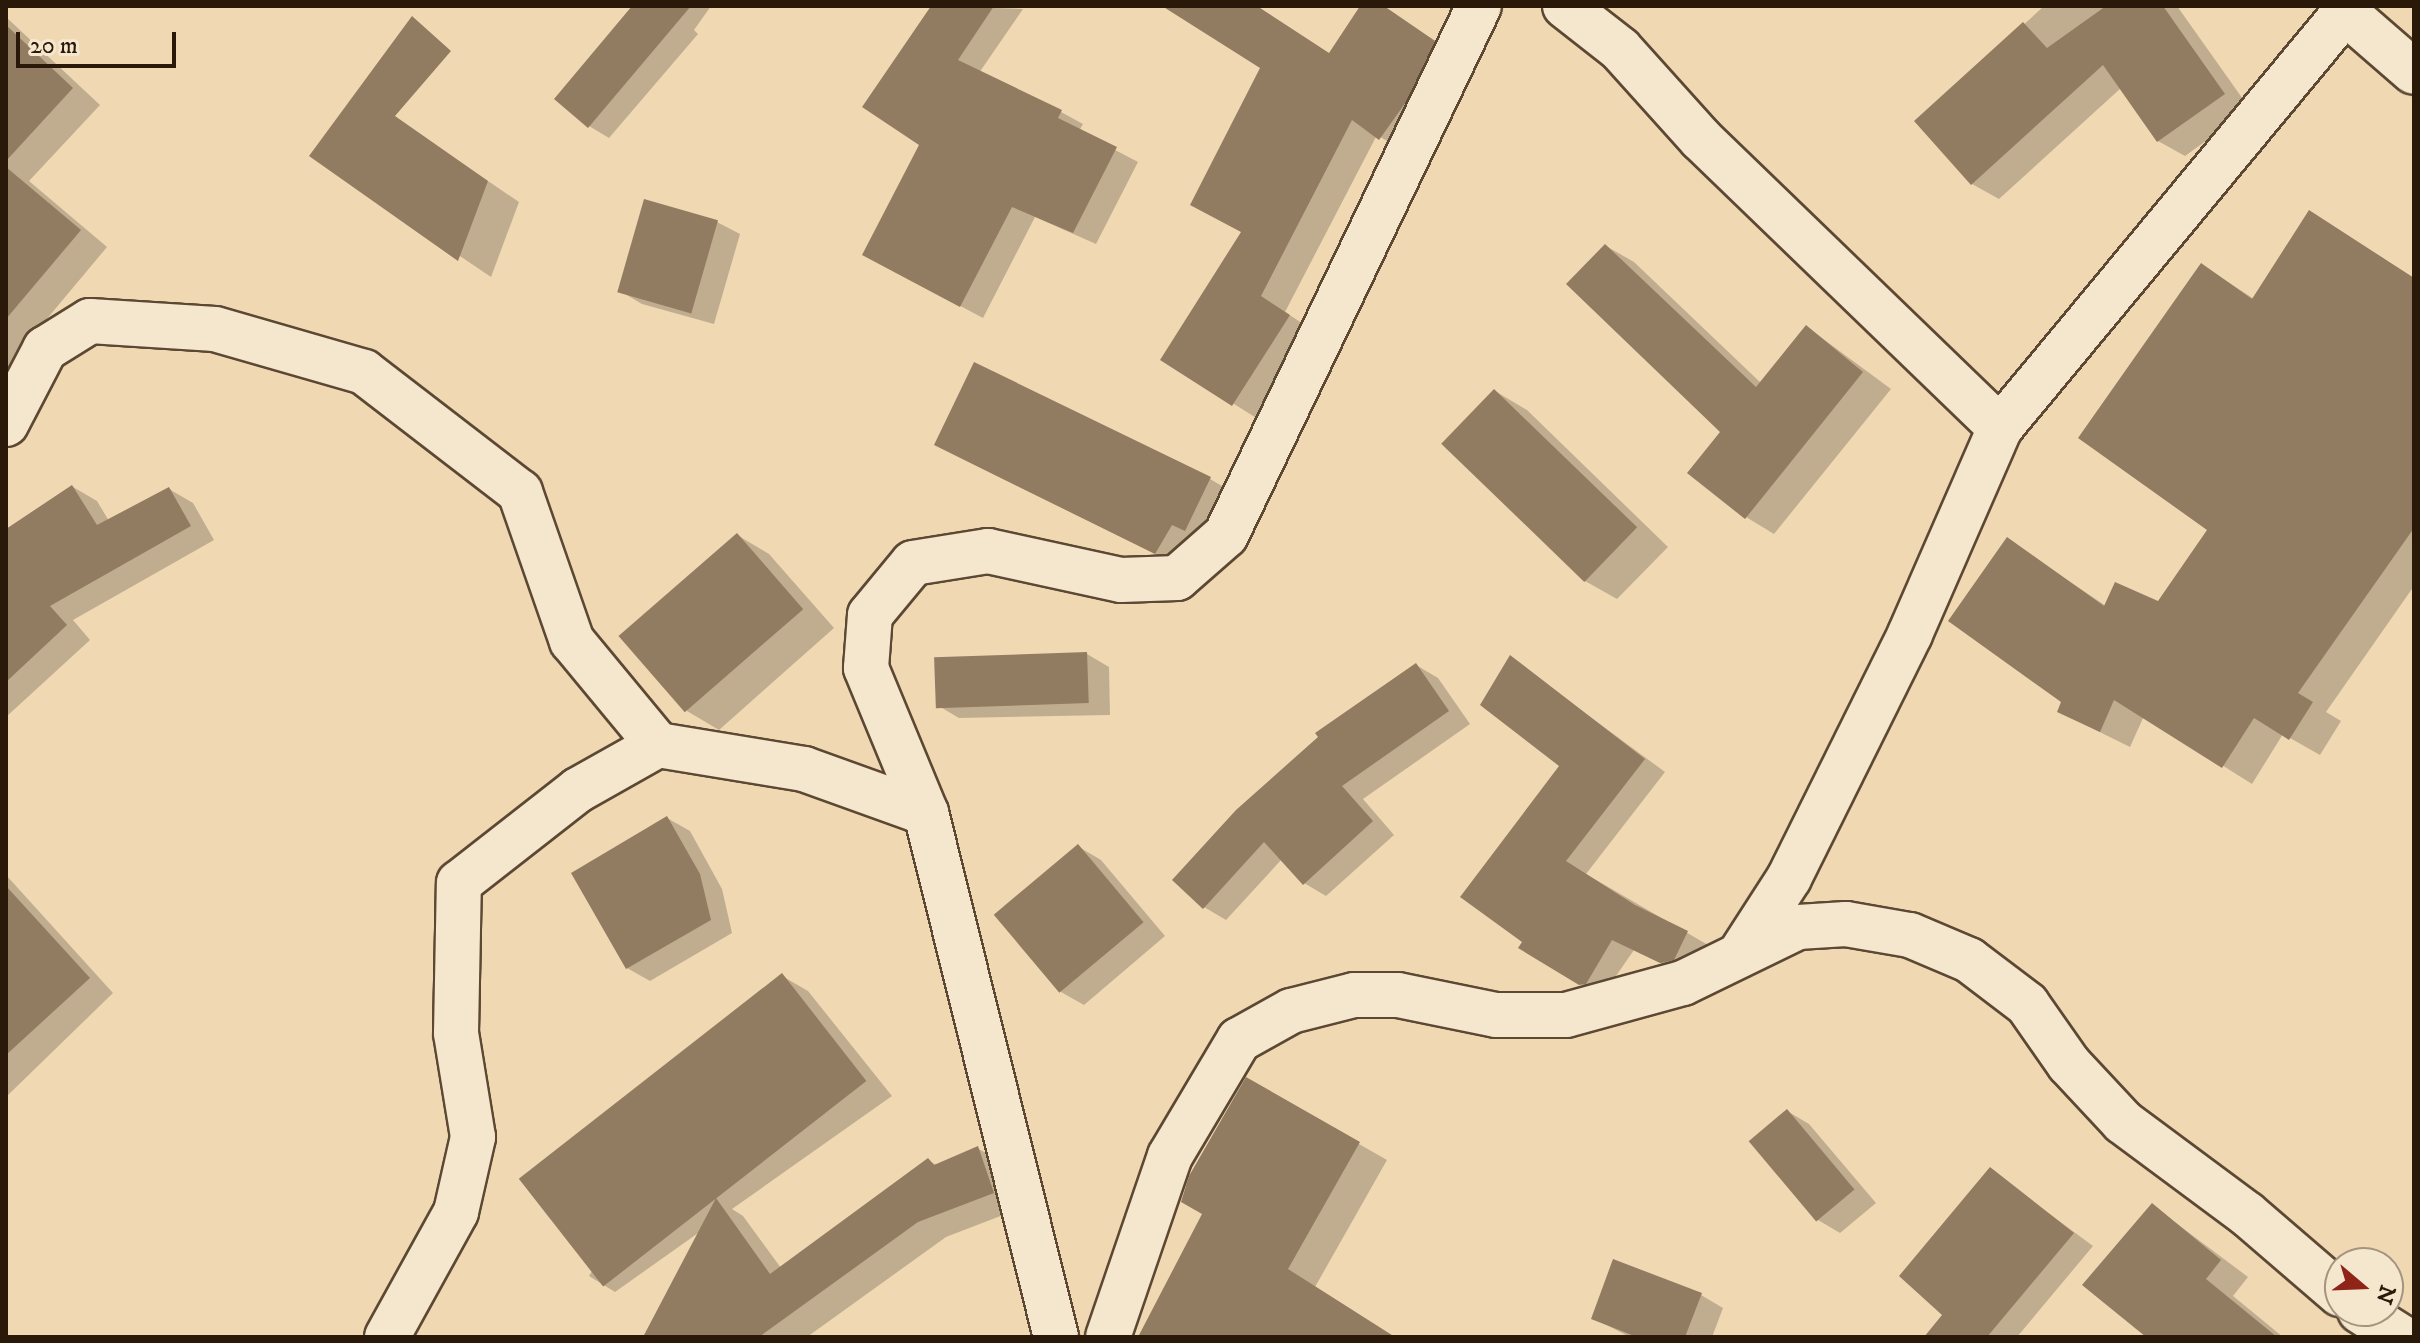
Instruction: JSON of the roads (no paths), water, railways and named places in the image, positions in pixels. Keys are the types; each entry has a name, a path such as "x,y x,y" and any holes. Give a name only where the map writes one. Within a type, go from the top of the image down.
{"street":[{"path":"1056,1337 926,813 866,668 870,615 913,563 988,551 1121,580 1177,578 1226,535 1479,6"},
{"path":"1565,6 1620,49 1701,139 2000,428"},
{"path":"1742,951 1789,878 1890,674 2000,428 2347,9 2414,72"},
{"path":"6,424 45,349 90,321 215,329 364,372 520,492 572,641 658,745"},
{"path":"387,1337 456,1212 473,1137 456,1033 459,883 578,790 658,745 804,769 926,813"},
{"path":"1108,1337 1170,1156 1239,1040 1291,1011 1354,995 1398,995 1496,1015 1566,1015 1683,983 1742,951 1798,927 1846,924 1910,935 1969,960 2027,1004 2069,1064 2123,1122 2247,1214 2324,1280"}]}
